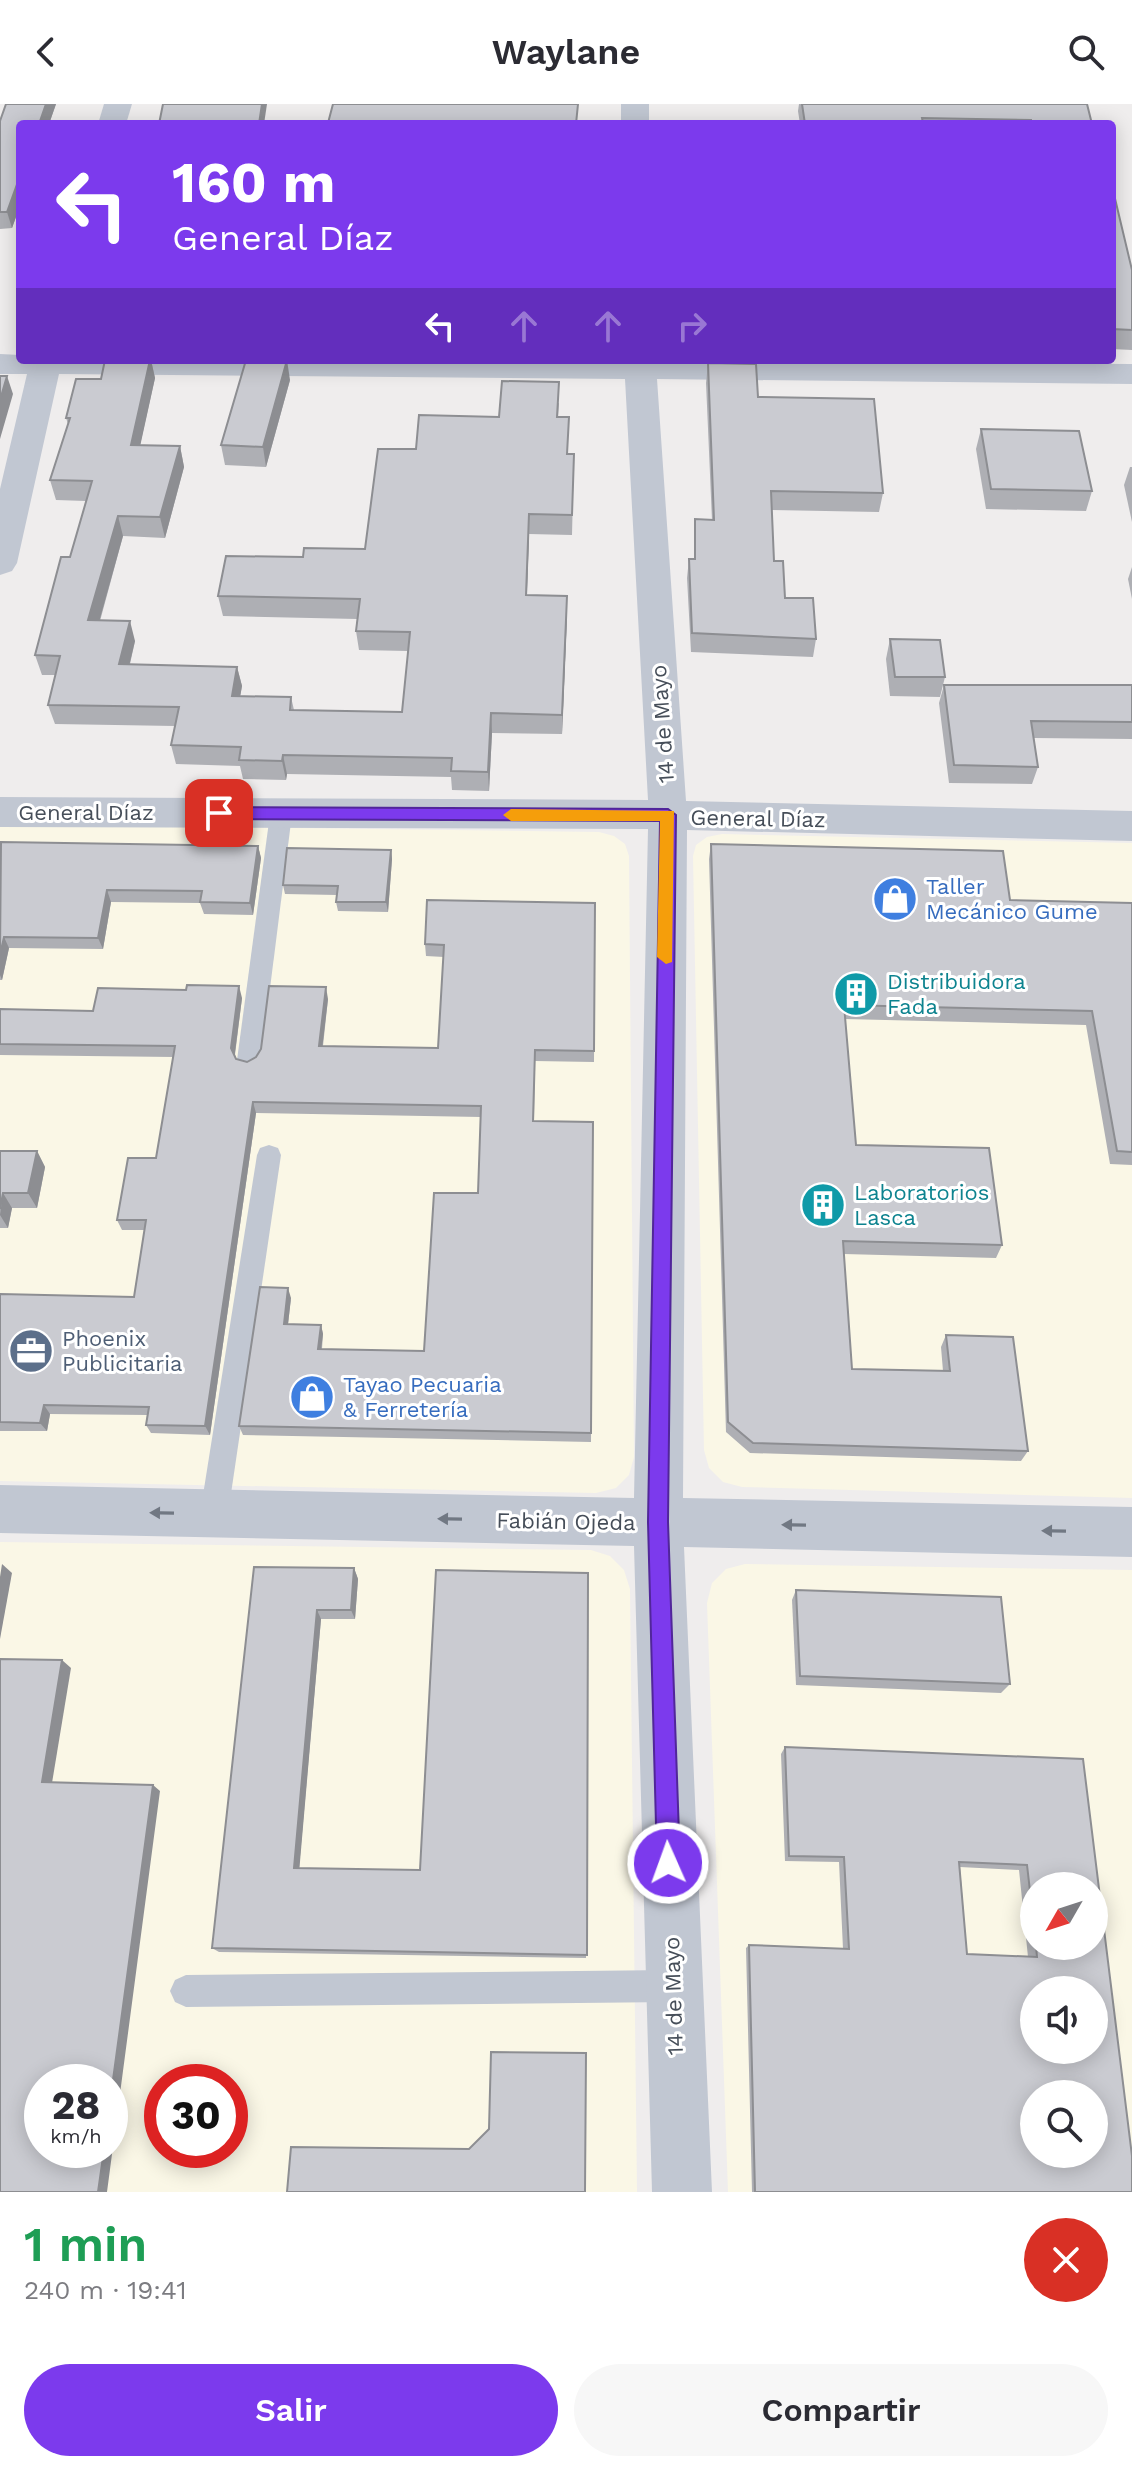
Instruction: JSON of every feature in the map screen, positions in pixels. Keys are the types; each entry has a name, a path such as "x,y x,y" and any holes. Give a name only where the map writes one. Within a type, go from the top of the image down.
{"street":[{"path":"0,563 46,364"},
{"path":"640,364 1132,374"},
{"name":"14 de Mayo","path":"640,364 668,815 658,1522 672,1986 682,2192"},
{"name":"General Díaz","path":"0,812 668,815 1132,826"},
{"name":"Fabián Ojeda","path":"0,1509 1132,1532"}],"lane":[{"path":"249,1060 281,814"},
{"path":"214,1514 269,1155"},
{"path":"186,1991 672,1986"}],"shaded area":[{"path":"0,824 599,832 614,836 625,844 629,856 634,1457 629,1475 616,1488 596,1493 0,1481"},
{"path":"722,834 1132,843 1132,1498 742,1487 723,1482 709,1468 704,1450 693,856 696,845 707,837"},
{"path":"0,1542 591,1550 610,1556 624,1570 630,1589 637,2192 0,2192"},
{"path":"745,1564 1132,1570 1132,2192 728,2192 707,1603 712,1583 726,1569"}],"building":[{"path":"6,104 46,104 40,120 16,120 16,187 7,212 0,212 0,121"},
{"path":"163,104 262,104 260,120 160,120"},
{"path":"333,104 578,104 576,120 329,120"},
{"path":"802,104 1087,104 1091,120 922,118 804,120"},
{"path":"1116,203 1132,270 1132,330 1116,329"},
{"path":"104,364 149,364 131,445 180,446 160,517 118,516 88,620 130,621 119,664 237,667 232,696 291,697 290,710 402,712 410,632 356,631 360,599 218,596 226,556 303,557 304,548 365,549 378,449 416,449 419,415 499,417 502,381 559,382 557,417 569,417 567,454 574,454 572,515 529,514 526,595 567,596 562,715 491,713 488,772 451,771 452,758 283,755 282,761 239,760 241,747 171,745 179,707 48,705 60,656 35,655 61,557 70,557 92,481 50,480 70,418 66,418 76,379 101,379"},
{"path":"245,364 286,364 263,447 221,445"},
{"path":"708,364 756,364 758,397 874,399 883,493 771,491 774,561 783,561 785,598 813,598 816,639 692,633 689,559 695,559 695,519 714,520"},
{"path":"0,376 7,376 0,400"},
{"path":"981,429 1079,431 1092,491 991,489"},
{"path":"890,639 940,640 945,677 895,677"},
{"path":"944,685 1132,685 1132,722 1031,721 1038,767 954,765"},
{"path":"1,842 258,846 250,903 200,902 202,891 107,890 98,938 4,937 0,955"},
{"path":"711,844 1003,851 1010,900 1132,903 1132,1152 1117,1151 1092,1011 844,1005 856,1145 989,1148 1002,1245 843,1241 852,1369 950,1371 946,1335 1013,1337 1028,1451 753,1443 728,1422"},
{"path":"287,848 391,850 386,902 336,902 338,886 283,885"},
{"path":"427,900 595,903 594,1051 535,1050 533,1121 593,1122 591,1433 239,1426 260,1287 288,1288 284,1324 321,1325 318,1349 424,1351 434,1193 478,1193 481,1106 253,1102 205,1426 146,1425 149,1407 44,1405 40,1423 0,1422 0,1294 134,1297 146,1220 117,1220 128,1158 156,1158 175,1046 0,1044 0,1009 93,1011 98,988 186,990 187,985 239,986 231,1048 236,1059 247,1062 256,1057 261,1049 269,986 326,987 319,1046 438,1048 444,945 425,944"},
{"path":"0,1151 37,1151 28,1193 3,1193 0,1209"},
{"path":"254,1567 354,1568 351,1610 317,1610 294,1868 420,1870 436,1570 588,1573 587,1955 212,1948"},
{"path":"796,1590 1001,1597 1010,1684 800,1676"},
{"path":"0,1659 62,1660 42,1782 153,1785 115,2064 24,2064 24,2168 101,2168 98,2192 0,2192"},
{"path":"785,1747 1083,1759 1097,1872 1028,1872 1027,1865 959,1862 967,1954 1020,1956 1020,1960 1108,1960 1132,2156 1132,2192 755,2192 749,1945 849,1949 844,1857 789,1856"},
{"path":"491,2052 586,2053 585,2192 287,2192 291,2147 469,2149 489,2129"}],"slow traffic":[{"path":"511,815 668,815 666,957"}],"place":[{"name":"Taller Mecánico Gume","path":"895,899"},
{"name":"Distribuidora Fada","path":"856,994"},
{"name":"Laboratorios Lasca","path":"823,1205"},
{"name":"Phoenix Publicitaria","path":"31,1351"},
{"name":"Tayao Pecuaria & Ferretería","path":"312,1397"}],"route":[{"path":"219,813 668,815 658,1522 668,1863"}]}
